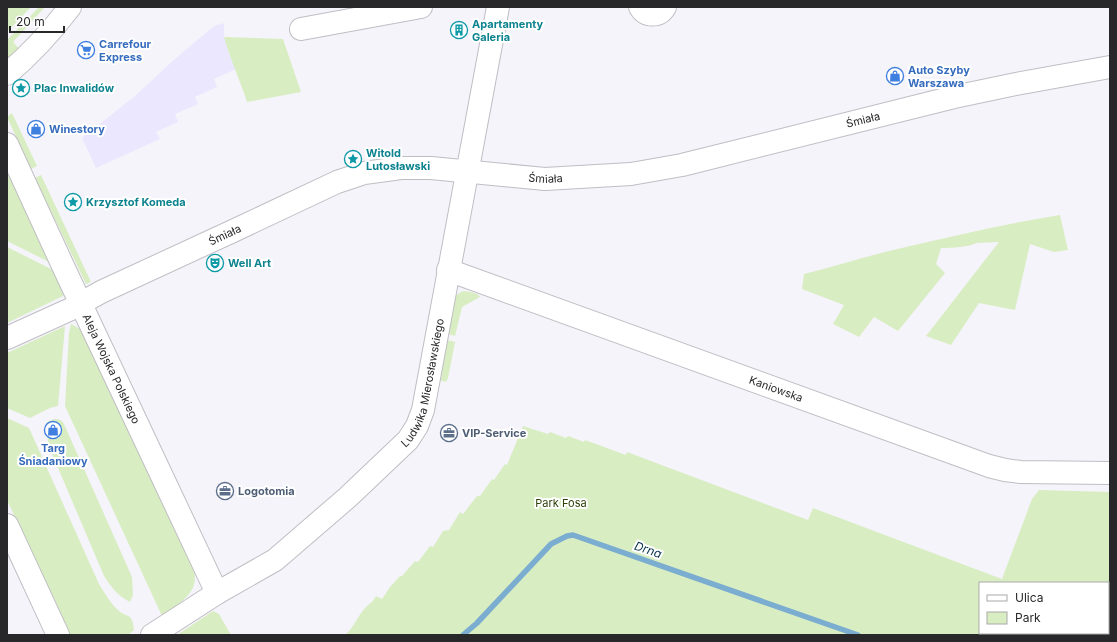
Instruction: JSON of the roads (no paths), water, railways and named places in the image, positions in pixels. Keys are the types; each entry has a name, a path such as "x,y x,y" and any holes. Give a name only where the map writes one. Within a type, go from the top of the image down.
{"street":[{"path":"7,74 28,56 52,31 70,7"},
{"path":"300,29 421,7"},
{"name":"Ludwika Mierosławskiego","path":"152,635 217,593 275,560 348,496 414,433 423,410 498,7"},
{"path":"640,7 645,13 650,15 660,13 665,7"},
{"name":"Śmiała","path":"7,338 71,309 101,292 350,177 376,171 401,168 431,168 545,179 631,174 682,165 954,97 1110,66"},
{"name":"Aleja Wojska Polskiego","path":"7,144 80,303 217,593"},
{"name":"Kaniowska","path":"448,270 989,466 1020,472 1110,473"},
{"path":"7,525 58,635"}],"waterway":[{"name":"Drna","path":"463,635 477,623 551,544 567,536 573,535 858,635"}],"place":[{"name":"Apartamenty Galeria","path":"459,30"},
{"name":"Carrefour Express","path":"86,50"},
{"name":"Auto Szyby Warszawa","path":"895,76"},
{"name":"Plac Inwalidów","path":"21,88"},
{"name":"Winestory","path":"36,129"},
{"name":"Witold Lutosławski","path":"353,159"},
{"name":"Krzysztof Komeda","path":"73,202"},
{"name":"Well Art","path":"215,263"},
{"name":"Targ Śniadaniowy","path":"53,430"},
{"name":"VIP-Service","path":"449,433"},
{"name":"Logotomia","path":"225,491"}],"park label":[{"name":"Park Fosa","path":"561,503"}]}
